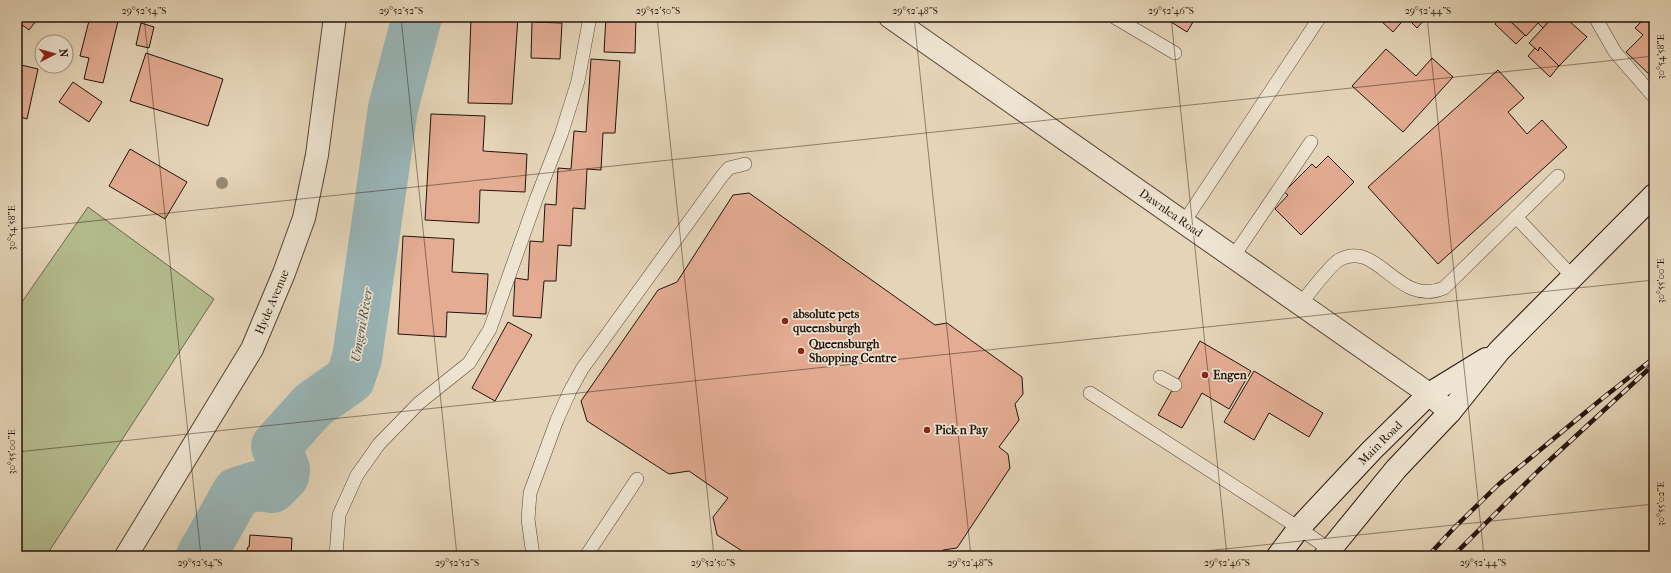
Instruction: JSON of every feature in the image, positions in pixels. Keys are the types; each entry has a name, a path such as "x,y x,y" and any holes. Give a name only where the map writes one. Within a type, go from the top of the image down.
{"street":[{"name":"Hyde Avenue","path":"126,556 252,349 284,273 304,218 317,155 335,17"},
{"name":"Dawnlea Road","path":"895,19 1429,394 1450,412"},
{"name":"Main Road","path":"1328,553 1396,469 1450,412 1499,351 1654,195"},
{"name":"Main Road","path":"1278,556 1299,528 1372,450 1429,394 1499,351"}],"lane":[{"path":"336,556 339,515 357,475 379,444 419,403 469,363 490,329 537,197 561,135 578,81 590,17"},
{"path":"1114,17 1175,53"},
{"path":"1184,222 1320,17"},
{"path":"1596,17 1615,52 1654,97"},
{"path":"1233,256 1311,142"},
{"path":"533,556 528,519 530,493 570,391 582,369 722,176 729,168 745,164"},
{"path":"1300,304 1338,261 1349,256 1361,256 1373,261 1412,290 1424,293 1434,293 1444,288 1558,176"},
{"path":"1516,217 1572,276"},
{"path":"1160,377 1175,385"},
{"path":"1090,393 1299,528 1328,553"},
{"path":"586,556 637,479"}],"green space":[{"path":"88,207 214,299 46,556 17,556 17,309"}],"building":[{"path":"17,17 39,17 29,30 17,21"},
{"path":"90,17 119,17 103,83 84,79 89,58 80,56"},
{"path":"471,17 518,17 512,104 468,103"},
{"path":"606,17 636,17 635,53 604,52"},
{"path":"1163,17 1196,17 1187,32"},
{"path":"1383,17 1406,17 1393,32 1380,20"},
{"path":"1406,17 1427,17 1417,28"},
{"path":"1501,17 1506,17 1525,35 1516,44 1495,24"},
{"path":"1506,17 1553,17 1543,28 1538,23 1526,36"},
{"path":"1553,17 1572,17 1569,21 1587,37 1559,66 1540,47 1538,51 1529,43"},
{"path":"1646,17 1654,17 1653,78 1626,52 1643,35 1635,28"},
{"path":"532,22 562,23 560,59 531,58"},
{"path":"141,23 154,27 149,48 136,45"},
{"path":"1540,47 1559,66 1550,77 1528,56 1535,48 1538,51"},
{"path":"1386,49 1416,76 1432,58 1453,77 1403,132 1352,86"},
{"path":"146,53 223,79 208,126 130,101"},
{"path":"591,59 620,61 615,133 603,133 601,170 587,169 585,209 573,208 571,246 558,245 556,281 544,281 541,318 513,316 515,278 528,280 530,241 543,242 545,204 556,205 558,168 571,169 574,131 586,132"},
{"path":"17,64 34,68 34,74 37,74 27,119 17,116"},
{"path":"1498,70 1524,98 1508,112 1527,134 1542,120 1567,147 1438,264 1368,187"},
{"path":"73,82 102,102 89,122 59,102"},
{"path":"431,114 485,116 483,151 527,154 525,192 480,190 479,223 425,220"},
{"path":"130,149 187,182 165,219 109,186"},
{"path":"1328,156 1354,182 1301,235 1275,209 1288,195 1284,192 1312,164 1316,168"},
{"name":"Queensburgh Shopping Centre","path":"749,193 935,325 947,323 1022,377 1023,394 1015,404 1019,420 999,447 1008,454 1010,468 957,548 943,550 939,556 750,556 717,535 713,517 728,498 689,471 669,474 587,421 581,401 658,290 677,282 733,195"},
{"path":"403,236 454,239 452,272 488,274 486,314 447,312 446,337 398,334"},
{"path":"508,322 532,335 495,401 472,388"},
{"path":"1200,341 1251,371 1229,409 1202,393 1182,428 1158,415"},
{"path":"1254,371 1323,413 1309,437 1269,413 1254,440 1224,422"},
{"path":"250,535 292,538 291,556 245,556 249,547"}],"waterway":[{"name":"Umgeni River","path":"201,556 237,492 256,486 272,488 284,476 285,469 276,446 313,405 350,379 357,358 393,108 417,17"}],"railway":[{"path":"1428,556 1499,484 1604,397 1654,358"},
{"path":"1453,556 1539,470 1652,366"}],"place":[{"name":"absolute pets queensburgh","path":"785,321"},
{"name":"Queensburgh Shopping Centre","path":"801,351"},
{"name":"Engen","path":"1205,375"},
{"name":"Pick n Pay","path":"927,430"}]}
